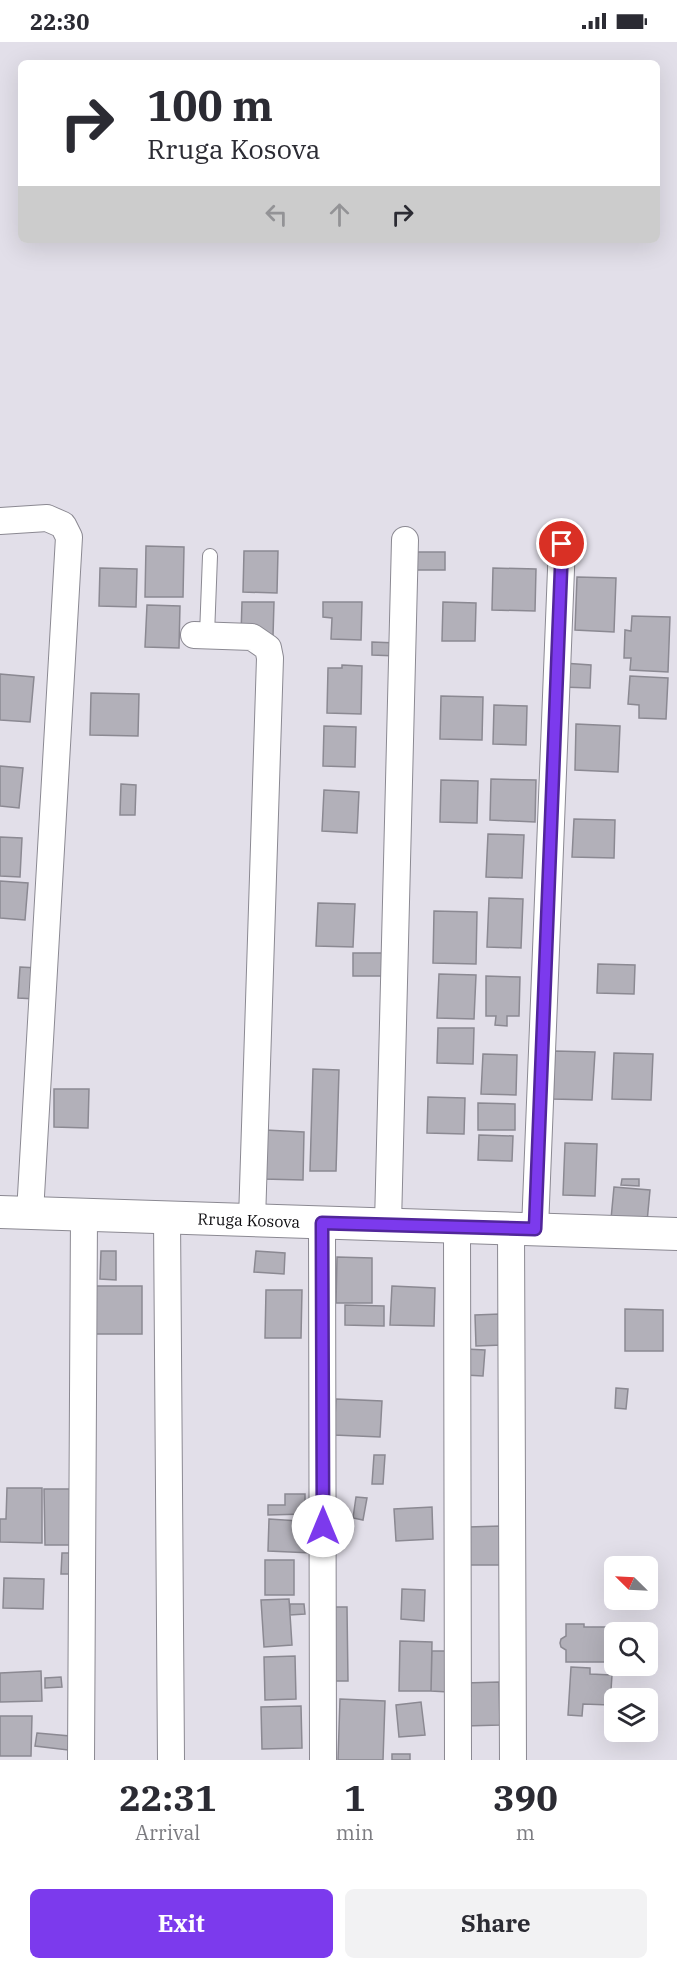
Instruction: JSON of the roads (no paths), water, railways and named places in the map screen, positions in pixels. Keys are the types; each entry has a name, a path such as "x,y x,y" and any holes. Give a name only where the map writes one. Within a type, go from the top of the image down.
{"street":[{"path":"0,520 47,518 63,525 69,537 15,1213"},
{"path":"388,1224 405,540"},
{"path":"513,1760 523,1229 562,544"},
{"path":"201,635 252,637 268,648 270,658 252,1220"},
{"name":"Rruga Kosova","path":"15,1213 677,1234"},
{"path":"81,1760 84,1215"},
{"path":"167,1217 171,1760"},
{"path":"322,1223 323,1760"},
{"path":"457,1227 458,1760"}],"lane":[{"path":"201,635 210,556"}]}
